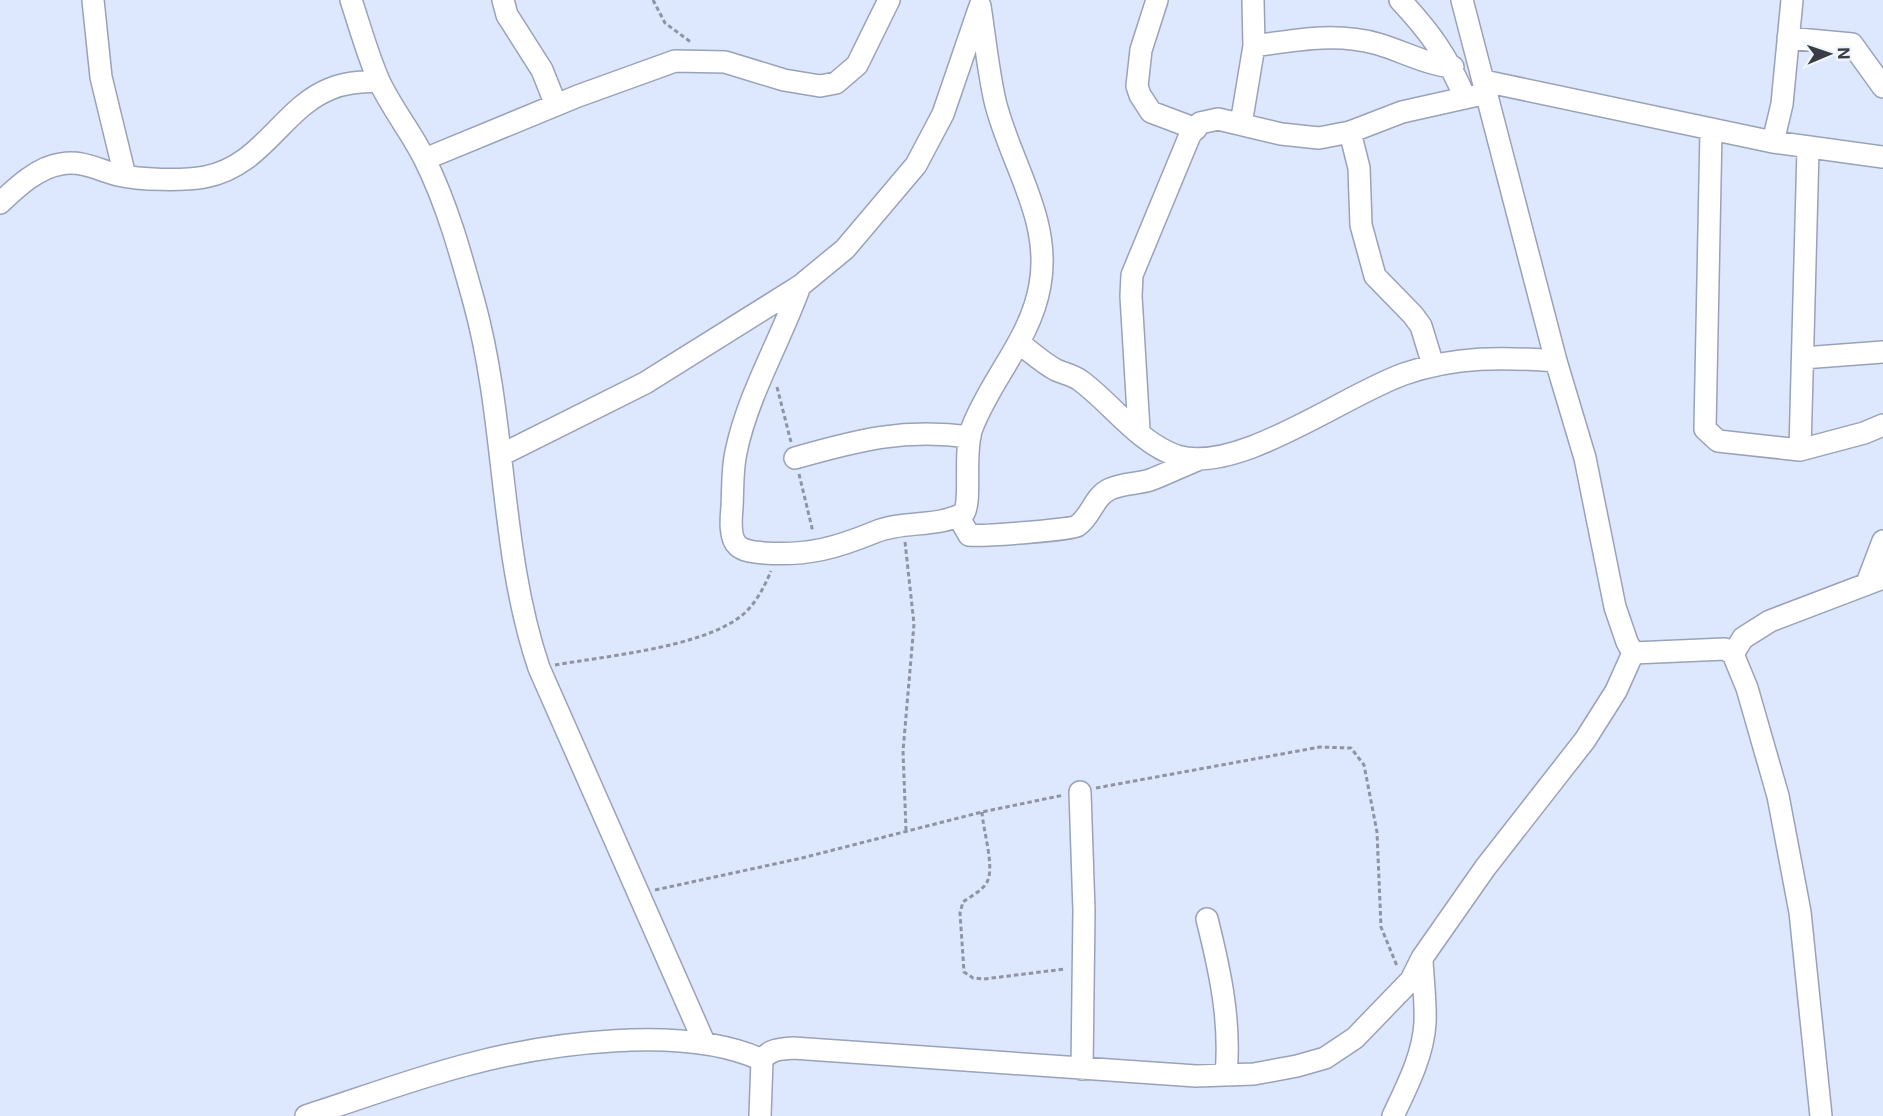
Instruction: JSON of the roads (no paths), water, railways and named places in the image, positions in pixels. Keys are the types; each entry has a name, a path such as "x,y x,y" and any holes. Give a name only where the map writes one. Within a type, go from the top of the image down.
{"street":[{"path":"94,0 101,76 125,176"},
{"path":"351,0 380,81 425,159 440,194 474,302 489,368 501,455 508,532 525,627 539,668 704,1042"},
{"path":"503,0 507,15 542,70 556,105"},
{"path":"425,159 556,105 675,61 725,62 784,80 820,86 836,83 856,65 889,0"},
{"path":"1157,0 1141,50 1137,86 1151,112 1196,129"},
{"path":"1241,124 1254,46 1253,0"},
{"path":"1400,0 1431,34 1453,67 1466,98"},
{"path":"1462,0 1556,362 1585,458 1615,606 1633,653"},
{"path":"1773,142 1782,104 1792,0"},
{"path":"501,455 645,383 800,286 845,249 916,165 943,114 981,3"},
{"path":"800,286 784,331 760,378 736,454 732,536 736,545 745,550 778,554 818,552 903,524 958,516 966,509 966,465 970,437 980,407 1019,343 1040,285 1043,257 1037,214 996,101 981,3"},
{"path":"1254,46 1337,36 1376,43 1453,67"},
{"path":"1788,38 1852,44 1883,87"},
{"path":"0,203 27,180 59,164 82,163 125,176 204,177 232,168 254,154 304,105 329,89 353,82 380,81"},
{"path":"1139,430 1131,308 1132,275 1166,187 1190,135 1200,123 1218,119 1281,134 1319,138 1350,132 1402,112 1466,98 1485,87 1808,149 1883,157"},
{"path":"1711,131 1705,429 1718,441 1800,450 1864,433 1883,425"},
{"path":"1350,132 1359,168 1361,225 1375,276 1421,326 1433,365"},
{"path":"1800,450 1808,149"},
{"path":"1019,343 1056,370 1082,381 1160,447 1177,455 1197,460"},
{"path":"1803,358 1883,352"},
{"path":"958,516 969,535 976,537 1017,531 1067,530 1080,523 1101,494 1108,490 1149,480 1197,460 1242,451 1368,389 1433,365 1487,357 1556,362"},
{"path":"795,458 860,439 894,434 935,432 970,437"},
{"path":"1733,654 1743,638 1770,621 1875,581 1883,541"},
{"path":"1633,653 1720,648 1733,654 1747,688 1778,796 1800,912 1821,1116"},
{"path":"760,1116 762,1060 767,1053 777,1049 793,1048 1196,1076 1254,1074 1298,1066 1324,1058 1355,1038 1411,980 1422,958 1485,868 1601,717 1633,653"},
{"path":"1080,792 1084,966 1082,1069"},
{"path":"1207,919 1225,1000 1228,1049 1226,1075"},
{"path":"1393,1116 1416,1065 1423,1041 1425,1021 1422,958"},
{"path":"306,1116 467,1064 572,1045 642,1039 704,1042 743,1052 762,1060"}]}
